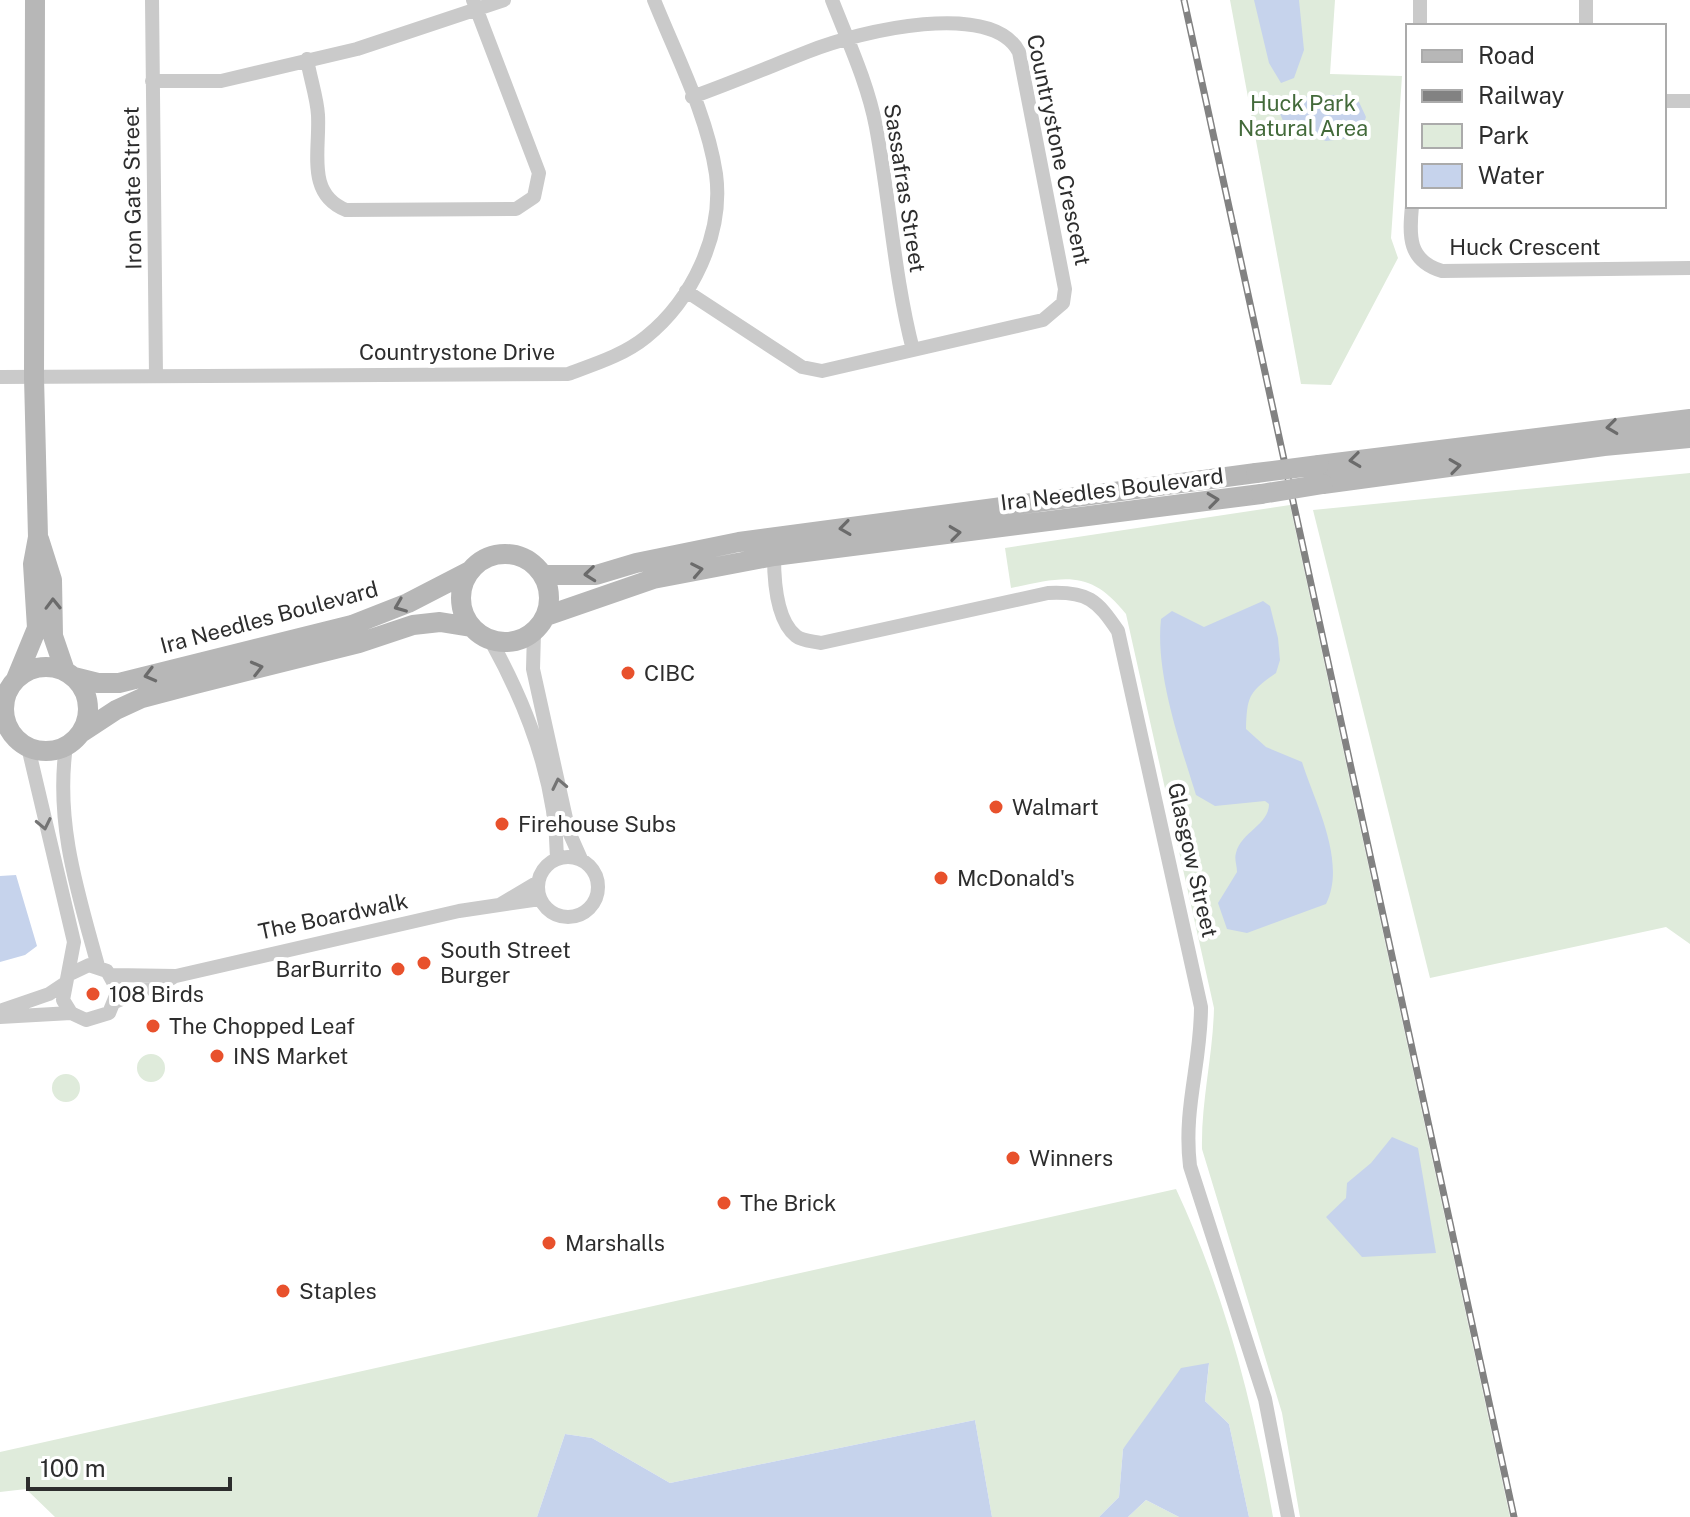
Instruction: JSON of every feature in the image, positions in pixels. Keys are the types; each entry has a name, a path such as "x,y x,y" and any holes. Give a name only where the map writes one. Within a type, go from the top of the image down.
{"main road":[{"path":"35,0 34,377 38,537 33,564 37,628 9,685 4,726 28,747 54,750 73,739 88,710 87,698 69,674 53,636 52,580 38,537"},
{"name":"Ira Needles Boulevard","path":"540,624 653,579 774,556 1261,494 1321,475 1690,419"},
{"name":"Ira Needles Boulevard","path":"543,575 596,575 636,563 739,542 1256,473 1321,475 1690,438"},
{"path":"508,554 534,564 543,575 550,603 540,624 514,642 491,641 471,627 461,599 470,571 480,561 508,554"},
{"name":"Ira Needles Boulevard","path":"69,674 98,683 119,683 352,625 408,603 470,571"},
{"name":"Ira Needles Boulevard","path":"73,739 142,698 359,643 413,625 440,622 471,627"},
{"path":"9,685 39,667 69,674"}],"street":[{"name":"Iron Gate Street","path":"152,0 156,376"},
{"path":"152,81 221,81 385,41 476,5 504,0"},
{"name":"Countrystone Drive","path":"0,377 568,374 607,360 646,337 686,291 701,267 711,237 716,176 692,97 654,0"},
{"name":"Sassafras Street","path":"832,0 876,126 895,270 913,350"},
{"path":"1420,0 1420,24"},
{"path":"1586,0 1586,24"},
{"path":"307,59 318,113 319,184 323,196 333,205 346,210 516,209 534,197 539,173 476,5"},
{"name":"Countrystone Crescent","path":"686,291 802,367 822,371 1043,320 1063,303 1064,278 1019,52 1013,34 1004,22 987,13 915,11 692,97"},
{"path":"1666,101 1690,101"},
{"name":"Huck Crescent","path":"1412,208 1412,249 1423,262 1442,271 1690,268"},
{"name":"Glasgow Street","path":"774,556 774,581 786,624 798,638 821,643 1059,592 1070,592 1098,602 1118,631 1201,1007 1201,1042 1190,1088 1186,1132 1190,1166 1265,1399 1288,1517"},
{"path":"540,624 533,669 569,832 581,859 598,878 599,889 593,905 581,914 568,917 555,914 540,899 538,882 548,864 557,858 581,859"},
{"path":"491,641 509,674 536,742 556,836 557,858"},
{"path":"73,739 61,782 63,821 81,915 98,966"},
{"path":"28,747 74,942 63,1000 71,1013"},
{"name":"The Boardwalk","path":"500,904 538,882"},
{"name":"The Boardwalk","path":"112,975 176,976 500,904 519,905 540,899"},
{"path":"0,1011 49,994 84,966 98,966 112,975 116,983 117,1001 109,1013 95,1020 71,1013 0,1017"},
{"name":"The Boardwalk","path":"117,1001 146,992 176,976"}],"green space":[{"name":"Huck Park Natural Area","path":"1230,0 1335,0 1330,74 1402,76 1391,238 1398,258 1331,385 1301,384"},
{"path":"1690,473 1690,944 1666,927 1430,978 1313,510"},
{"path":"1290,505 1510,1517 1300,1517 1282,1413 1202,1149 1214,1008 1126,614 1113,599 1088,583 1061,579 1011,588 1005,548"},
{"path":"151,1054 161,1058 165,1068 161,1078 151,1082 141,1078 137,1068 141,1058"},
{"path":"66,1074 76,1078 80,1088 76,1098 66,1102 56,1098 52,1088 56,1078"},
{"path":"1176,1189 1223,1309 1246,1391 1273,1517 1249,1517 1229,1424 1205,1401 1209,1364 1123,1449 1119,1497 1099,1517 992,1517 975,1420 670,1483 592,1438 565,1434 537,1517 55,1517 26,1489 0,1492 0,1452"},
{"path":"1146,1500 1179,1517 1128,1517"}],"water":[{"path":"1254,0 1299,0 1304,50 1294,78 1281,83 1269,63"},
{"path":"1338,95 1359,102 1366,117 1359,137 1326,141 1285,125 1280,114 1292,97"},
{"path":"1263,601 1270,606 1280,660 1276,673 1251,696 1246,729 1266,747 1302,762 1327,833 1333,870 1332,888 1326,904 1247,933 1227,929 1218,903 1237,872 1235,855 1239,846 1265,818 1269,804 1265,801 1215,806 1196,795 1165,685 1161,619 1172,611 1204,627"},
{"path":"16,875 37,946 25,955 0,962 0,876"},
{"path":"1392,1137 1418,1148 1436,1253 1362,1257 1326,1217 1346,1198 1347,1183 1371,1163"},
{"path":"1209,1363 1205,1401 1229,1424 1249,1517 1179,1517 1146,1500 1128,1517 1099,1517 1119,1497 1123,1449 1181,1368"},
{"path":"975,1420 992,1517 537,1517 565,1434 592,1438 670,1483"}],"railway":[{"path":"1184,0 1514,1517"}],"place":[{"name":"CIBC","path":"628,673"},
{"name":"Walmart","path":"996,807"},
{"name":"Firehouse Subs","path":"502,824"},
{"name":"McDonald's","path":"941,878"},
{"name":"South Street Burger","path":"424,963"},
{"name":"BarBurrito","path":"398,969"},
{"name":"108 Birds","path":"93,994"},
{"name":"The Chopped Leaf","path":"153,1026"},
{"name":"INS Market","path":"217,1056"},
{"name":"Winners","path":"1013,1158"},
{"name":"The Brick","path":"724,1203"},
{"name":"Marshalls","path":"549,1243"},
{"name":"Staples","path":"283,1291"}]}
